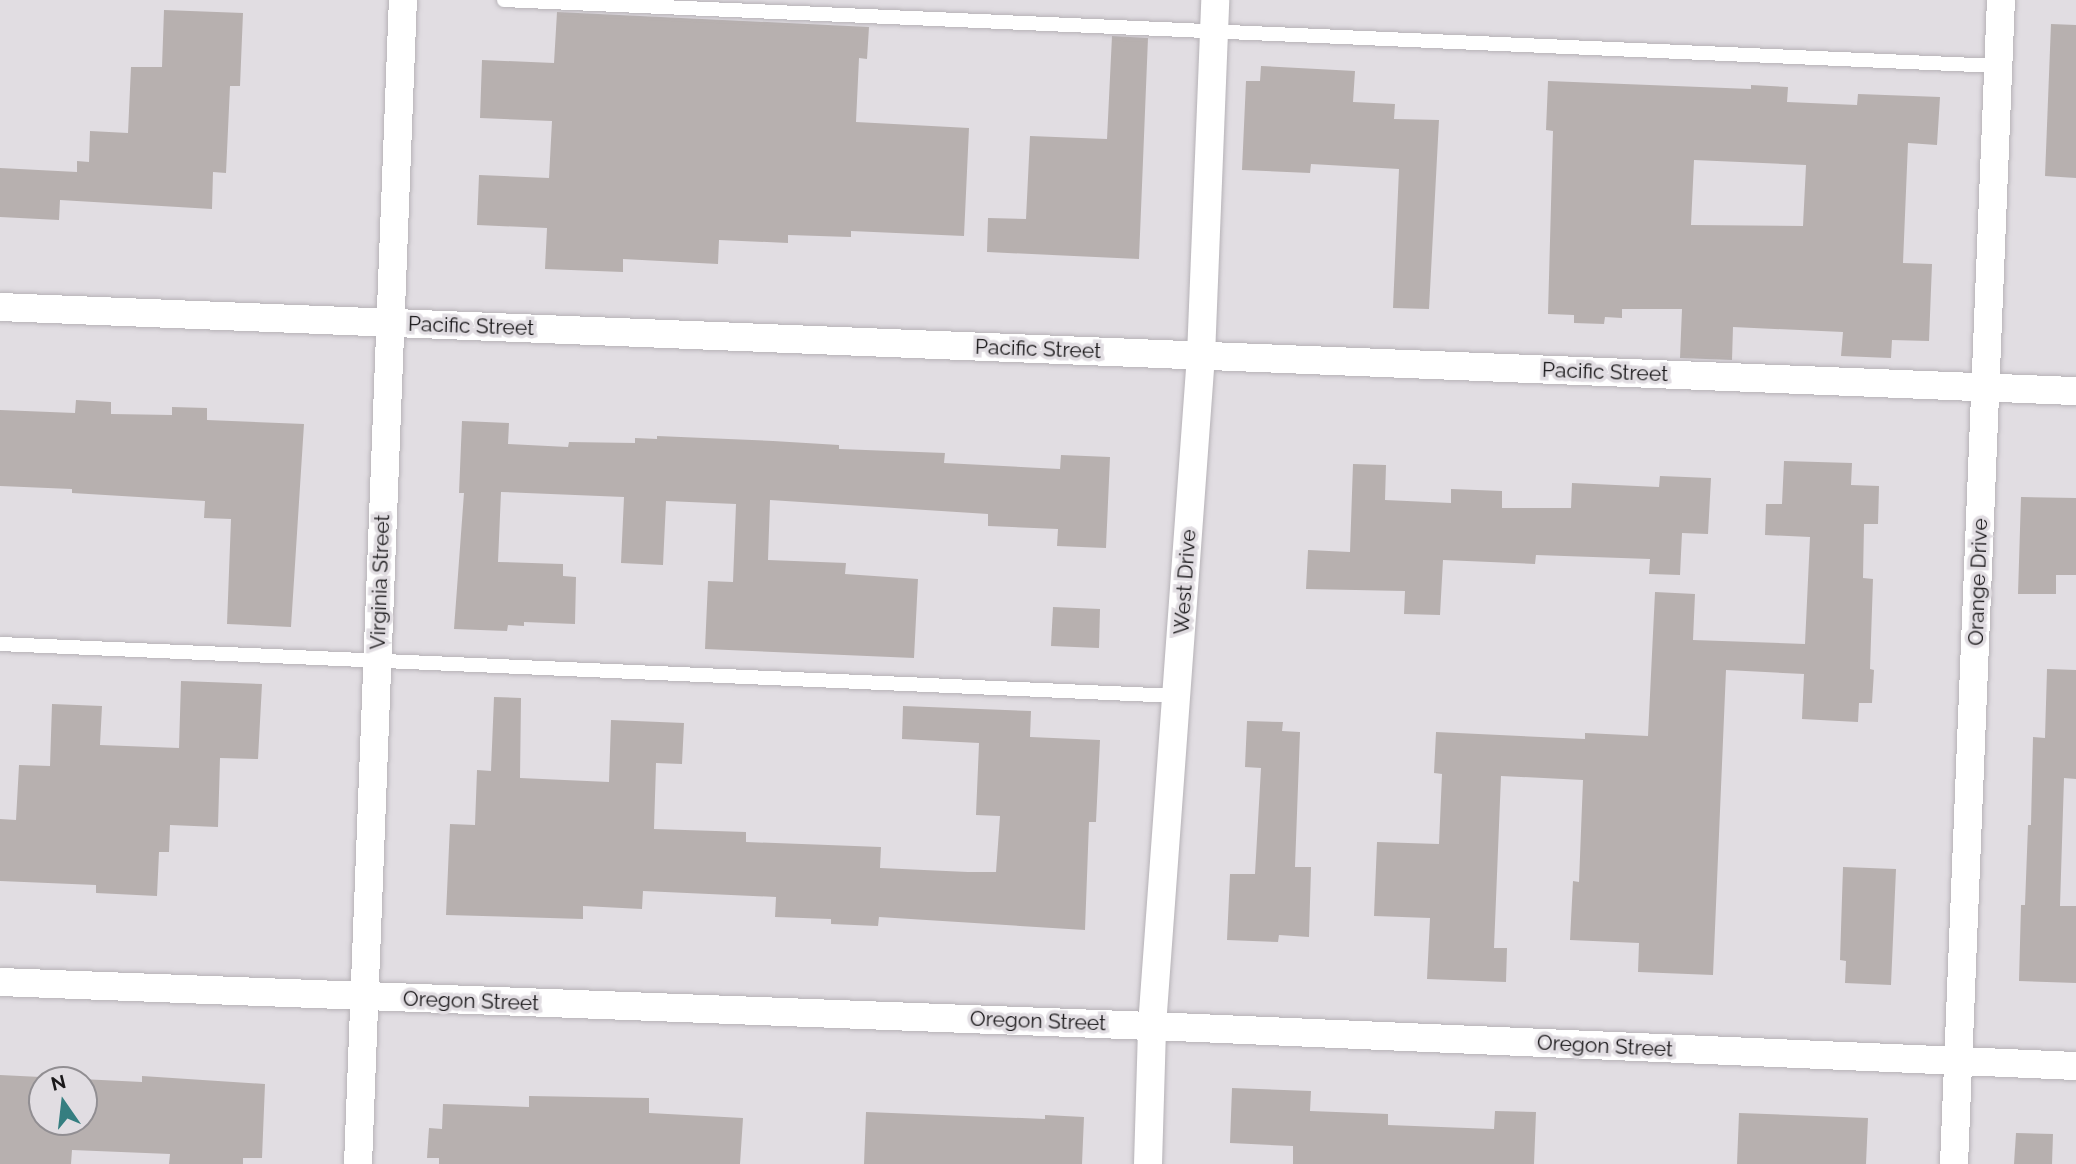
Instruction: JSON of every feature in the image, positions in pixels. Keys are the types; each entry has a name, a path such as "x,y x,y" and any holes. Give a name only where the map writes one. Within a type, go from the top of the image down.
{"street":[{"name":"Virginia Street","path":"358,1164 403,0"},
{"name":"West Drive","path":"1148,1164 1152,1026 1201,356 1215,0"},
{"name":"Orange Drive","path":"1954,1164 2001,0"},
{"name":"Pacific Street","path":"0,307 2076,391"},
{"name":"Oregon Street","path":"0,982 1152,1026 2076,1066"}],"lane":[{"path":"504,0 1998,65"},
{"path":"0,644 1176,696"}],"building":[{"path":"164,10 243,13 240,86 230,86 226,173 213,172 212,209 60,200 59,220 0,217 0,168 77,172 77,161 89,162 90,131 128,133 131,67 162,67"},
{"path":"557,12 869,27 867,59 859,58 856,122 969,128 964,236 851,231 851,237 788,235 788,243 719,240 718,264 623,259 623,272 545,269 547,228 477,225 479,175 549,178 552,121 480,118 482,60 554,63"},
{"path":"2051,24 2076,25 2076,178 2045,176"},
{"path":"1112,36 1148,38 1139,259 987,252 988,218 1026,219 1030,136 1107,139"},
{"path":"1261,66 1355,71 1353,102 1395,104 1394,119 1439,120 1429,309 1393,308 1399,169 1311,164 1310,173 1242,170 1246,81 1260,81"},
{"path":"1548,81 1751,89 1751,85 1788,87 1787,102 1857,105 1858,94 1940,97 1937,145 1908,143 1903,263 1932,264 1929,341 1892,340 1891,358 1841,356 1843,332 1733,327 1732,360 1680,358 1682,309 1622,309 1622,318 1605,317 1604,324 1574,323 1574,315 1548,314 1553,131 1546,130","holes":["1694,160 1806,165 1803,226 1691,225"]},
{"path":"76,400 111,402 111,414 172,415 172,407 207,408 207,420 304,424 291,627 227,624 231,519 204,518 205,501 72,493 72,489 0,486 0,410 75,413"},
{"path":"462,421 509,423 508,444 568,447 569,442 635,443 635,438 657,439 657,436 773,441 839,445 839,449 945,453 944,463 1060,469 1061,455 1110,457 1106,548 1057,546 1058,529 988,526 988,514 770,500 768,560 846,563 845,574 918,579 914,658 705,649 708,581 733,582 736,504 666,501 663,565 621,563 624,497 501,492 498,562 563,564 563,576 576,577 575,624 524,622 524,626 508,625 507,631 454,629 464,493 459,493"},
{"path":"1784,461 1852,463 1851,485 1879,486 1878,524 1864,524 1863,578 1873,579 1870,669 1874,670 1872,703 1859,703 1858,722 1802,719 1804,674 1726,670 1713,975 1638,972 1639,943 1570,940 1573,881 1579,882 1583,780 1501,776 1494,948 1507,948 1506,982 1427,979 1430,918 1374,916 1377,842 1439,844 1442,774 1434,773 1436,732 1585,739 1585,733 1648,736 1655,592 1695,594 1693,640 1805,644 1810,537 1765,535 1766,504 1782,504"},
{"path":"1353,464 1386,465 1385,500 1451,503 1451,489 1502,491 1502,508 1571,508 1572,483 1659,487 1660,476 1711,478 1708,534 1682,533 1680,575 1649,574 1650,559 1536,555 1535,564 1443,560 1440,615 1404,614 1405,591 1306,589 1308,550 1350,552"},
{"path":"2021,497 2076,498 2076,575 2056,575 2056,594 2018,594"},
{"path":"1053,607 1100,609 1099,648 1051,646"},
{"path":"2047,669 2076,670 2076,779 2064,778 2060,906 2076,906 2076,983 2019,981 2021,905 2025,905 2028,825 2031,825 2033,737 2045,738"},
{"path":"181,681 262,684 258,759 220,758 218,827 170,825 169,852 159,852 157,896 96,893 96,885 0,881 0,819 16,820 19,765 50,766 52,704 102,706 100,745 179,748"},
{"path":"494,697 521,698 520,778 609,782 611,720 684,723 682,764 656,763 654,829 746,832 746,842 881,847 880,868 968,872 996,872 1000,816 976,815 979,743 902,739 903,706 1031,711 1030,737 1100,740 1096,822 1089,822 1085,930 879,917 878,926 831,924 831,919 775,917 776,897 643,891 642,909 583,906 583,919 446,915 450,824 475,825 477,770 491,771"},
{"path":"1247,721 1283,722 1282,731 1300,732 1295,867 1311,867 1309,937 1279,935 1278,942 1227,940 1230,874 1255,874 1261,768 1245,767"},
{"path":"1843,867 1896,869 1891,985 1845,983 1846,961 1840,960"},
{"path":"0,1075 28,1076 28,1136 98,1136 98,1080 142,1082 142,1076 265,1084 262,1158 243,1158 243,1164 169,1164 170,1154 72,1150 71,1164 0,1164"},
{"path":"1232,1088 1311,1091 1310,1111 1388,1114 1388,1125 1494,1129 1495,1111 1536,1112 1534,1164 1293,1164 1293,1146 1230,1143"},
{"path":"529,1096 649,1098 649,1113 743,1118 740,1164 439,1164 439,1158 427,1158 429,1128 442,1129 443,1104 529,1107"},
{"path":"866,1112 1045,1119 1045,1115 1084,1117 1082,1164 864,1164"},
{"path":"1739,1113 1868,1118 1866,1164 1737,1164"},
{"path":"2016,1133 2053,1134 2052,1164 2014,1164"}]}
